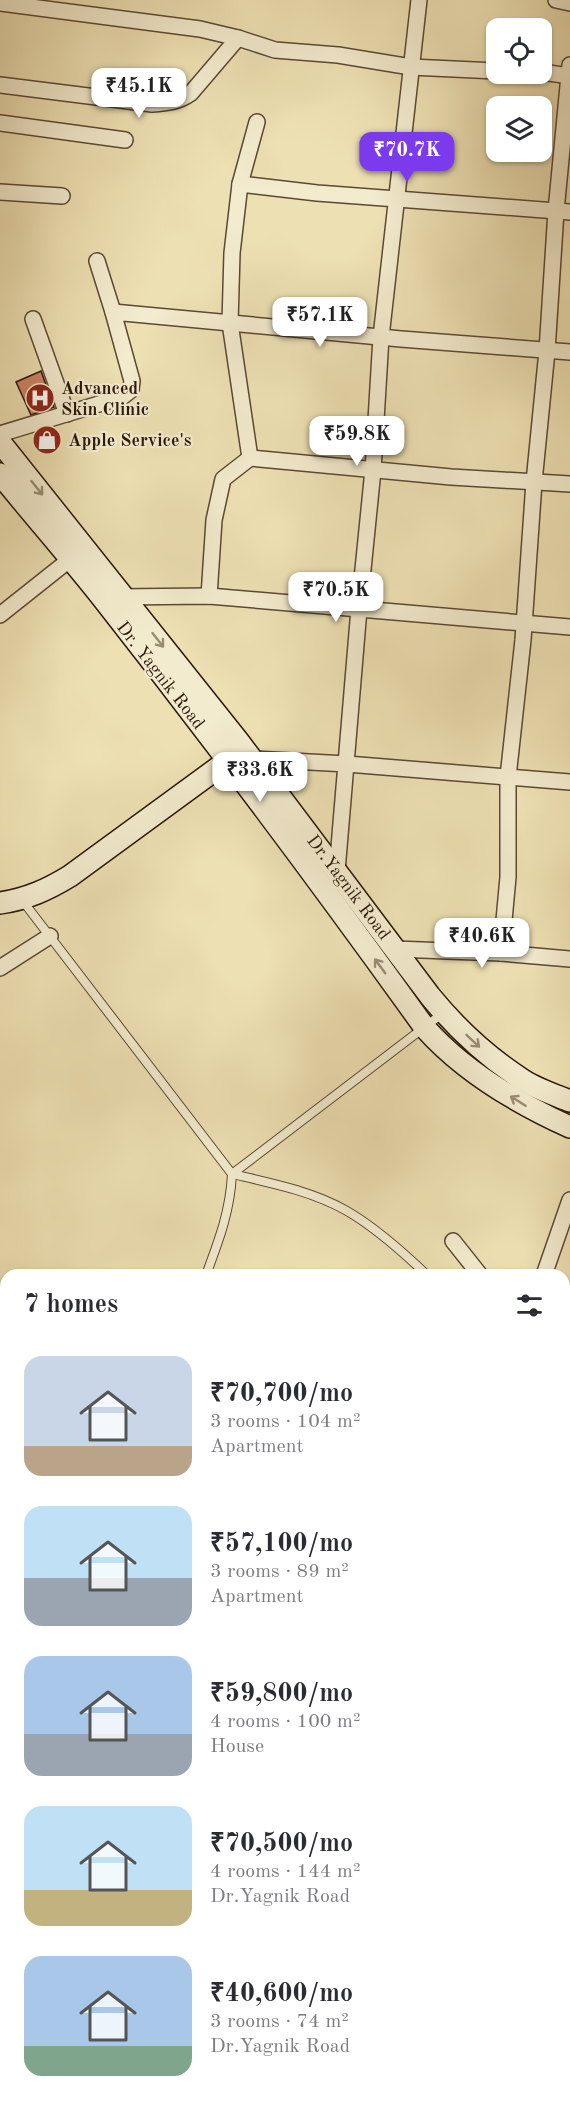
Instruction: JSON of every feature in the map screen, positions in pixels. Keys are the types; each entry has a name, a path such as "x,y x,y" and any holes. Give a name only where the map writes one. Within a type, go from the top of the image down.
{"street":[{"path":"337,871 373,470 381,337 419,0"},
{"path":"556,0 570,3"},
{"path":"0,3 53,5 200,29 275,50 338,55 411,68 486,71"},
{"path":"0,85 152,104 169,103 181,100 191,93 238,38"},
{"path":"501,953 508,878 508,777 524,623 534,482 563,212 570,72 552,72"},
{"path":"250,458 230,323 232,253 240,184 257,122"},
{"path":"0,123 125,140"},
{"path":"240,184 317,193 563,212"},
{"path":"0,192 62,196"},
{"path":"0,435 122,397 130,390 132,381 97,261"},
{"path":"113,312 570,352"},
{"path":"33,319 67,414"},
{"name":"Dr.Yagnik Road","path":"0,442 77,554 123,596 252,759 444,1013 485,1052 525,1082 570,1101"},
{"path":"209,596 214,520 223,479 250,458 373,470 570,484"},
{"name":"Dr. Yagnik Road","path":"0,474 77,554 102,598 331,897 425,1028 441,1046 491,1084 534,1111 570,1127"},
{"path":"0,615 77,554"},
{"path":"102,598 209,596 570,627"},
{"path":"0,903 22,900 44,892 70,876 228,762 252,759 347,764 570,782"},
{"path":"0,968 50,936"},
{"path":"395,949 501,953 570,959"},
{"path":"546,1269 570,1200"},
{"path":"453,1241 475,1269"}],"lane":[{"path":"22,900 232,1174 293,1188 347,1211 406,1254 421,1269"},
{"path":"232,1174 444,1013"},
{"path":"208,1269 224,1227 231,1199 232,1174"}],"building":[{"path":"41,371 54,407 31,415 16,382"}],"place":[{"name":"Advanced Skin Clinic","path":"40,398"},
{"name":"Apple Service's","path":"47,440"}]}
